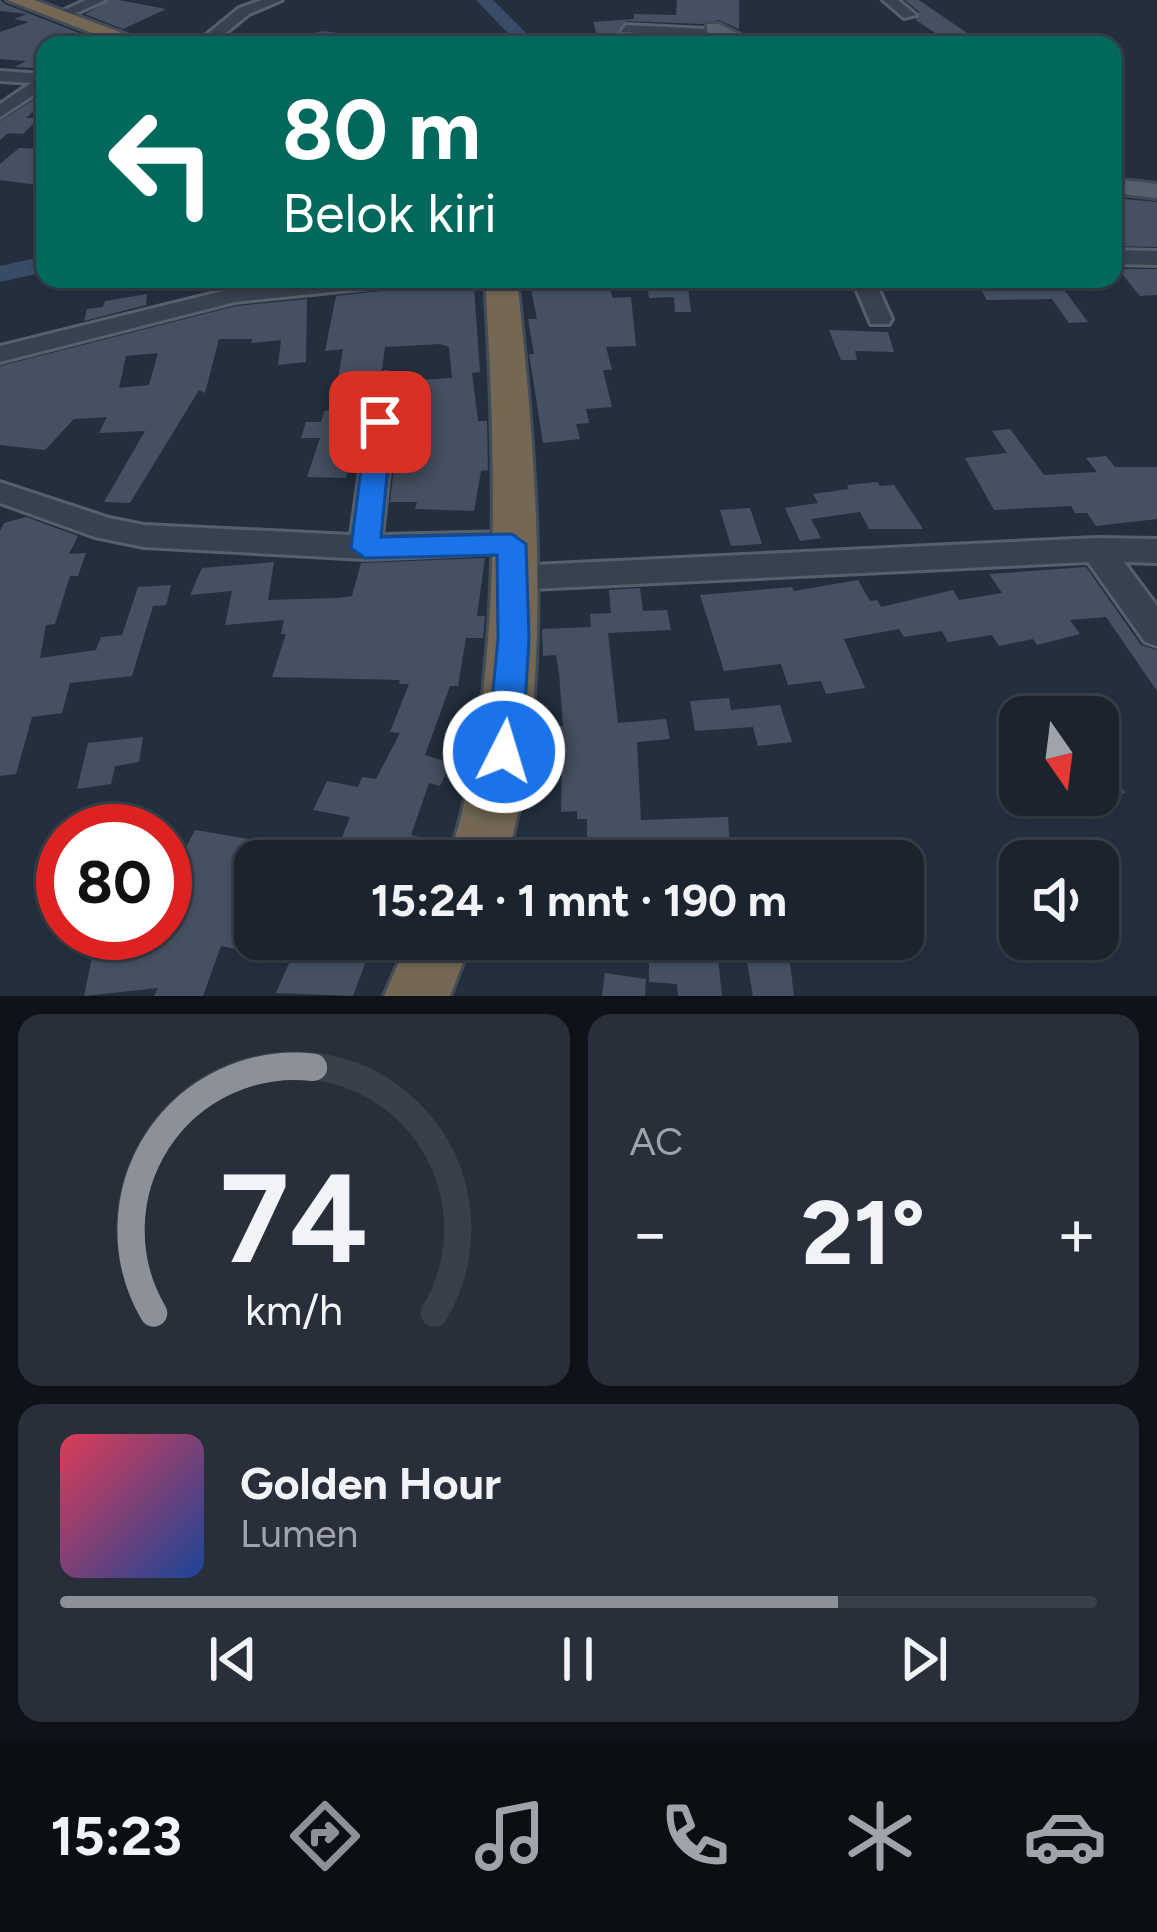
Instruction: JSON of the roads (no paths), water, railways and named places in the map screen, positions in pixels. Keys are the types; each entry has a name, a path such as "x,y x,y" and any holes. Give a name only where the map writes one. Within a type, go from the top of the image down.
{"highway":[{"path":"16,0 63,14 107,36"},
{"path":"482,840 504,752 513,639 512,412 502,288"},
{"path":"417,996 432,960"}],"main road":[{"path":"705,8 705,36"},
{"path":"1122,187 1157,191"}],"street":[{"path":"63,14 98,0"},
{"path":"213,36 244,11 275,0"},
{"path":"890,0 909,15"},
{"path":"626,29 687,36"},
{"path":"0,76 36,79"},
{"path":"0,112 36,86"},
{"path":"1122,257 1157,258"},
{"path":"0,354 235,296 308,288"},
{"path":"867,288 880,319"},
{"path":"365,548 386,382"},
{"path":"0,492 106,529 144,536 511,561 1157,551"},
{"path":"1097,550 1157,632"}],"waterway":[{"path":"484,0 520,36"},
{"path":"0,274 36,266"}]}
